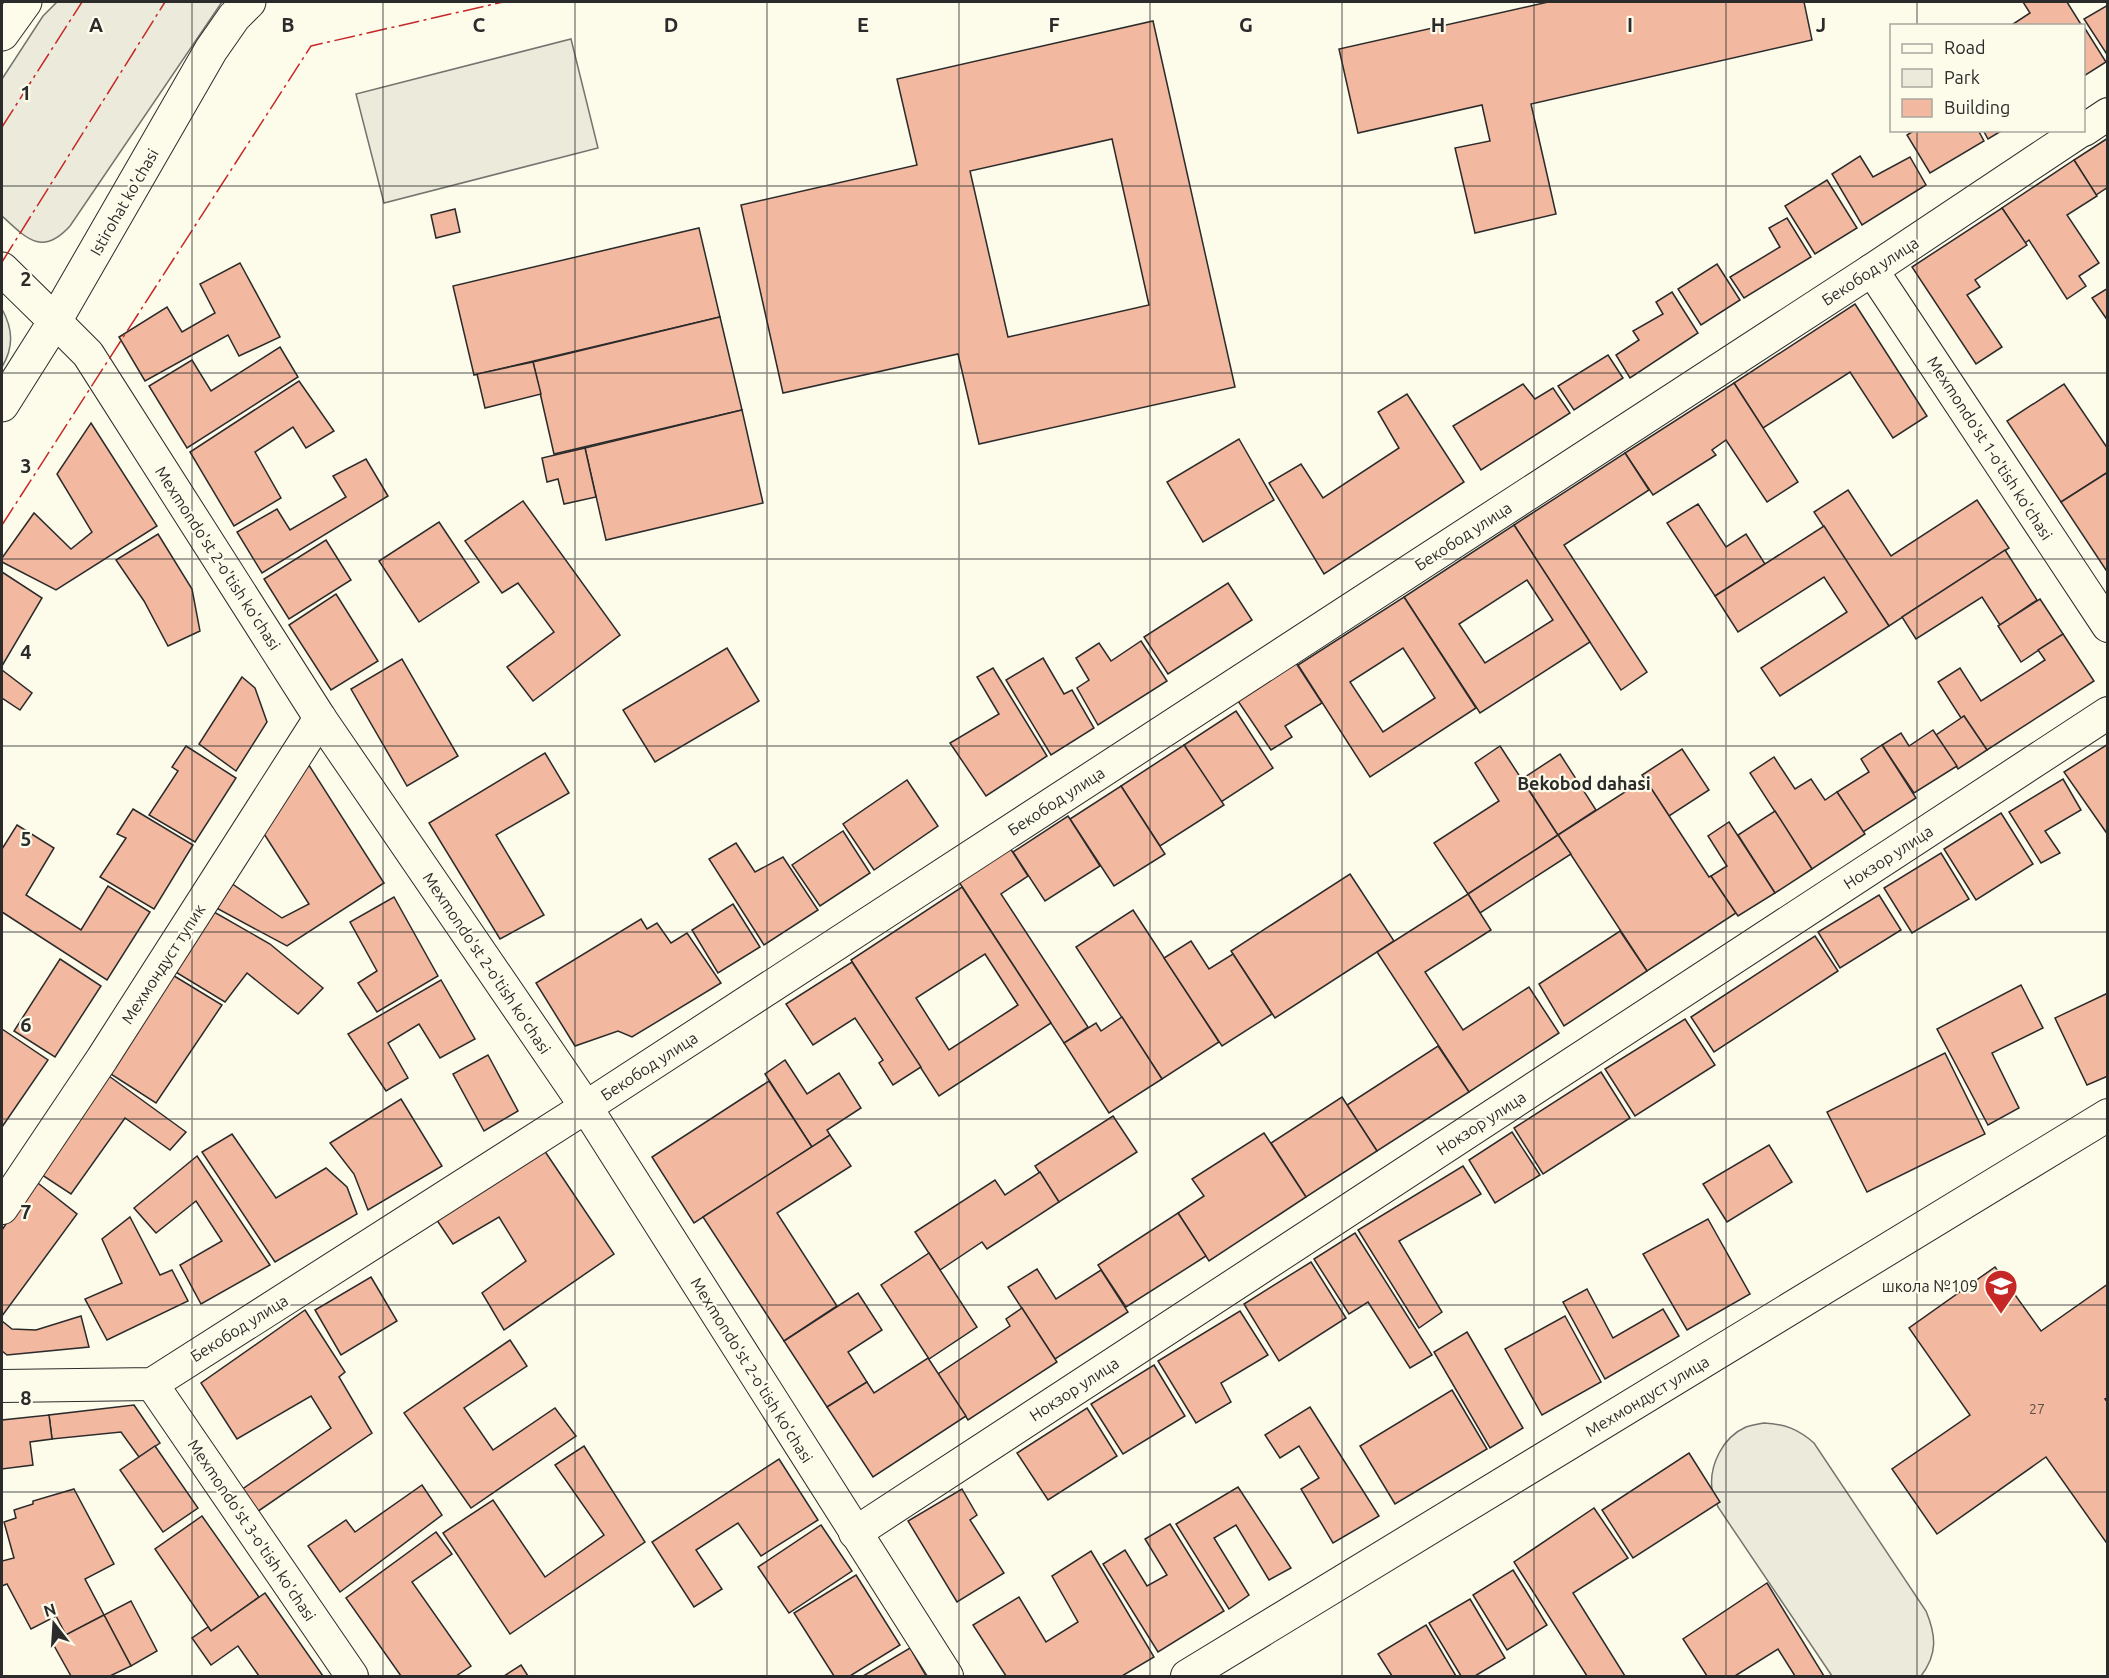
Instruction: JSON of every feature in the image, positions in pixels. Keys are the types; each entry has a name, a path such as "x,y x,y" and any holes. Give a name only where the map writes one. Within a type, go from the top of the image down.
{"main road":[{"path":"2,34 25,2"},
{"name":"Istirohat ko'chasi","path":"2,405 55,321 211,50 234,17 249,2"},
{"name":"Mexmondo'st 2-o'tish ko'chasi","path":"2,269 55,321"}],"street":[{"name":"Бекобод улица","path":"2085,129 2108,114"},
{"name":"Бекобод улица","path":"152,1384 586,1107 1872,270 2080,132"},
{"name":"Mexmondo'st 1-o'tish ko'chasi","path":"1872,270 2108,626"},
{"name":"Mexmondo'st 2-o'tish ko'chasi","path":"55,321 88,354 320,718 586,1107 947,1677"},
{"name":"Нокзор улица","path":"855,1533 2108,713"},
{"name":"Мехмондуст тупик","path":"2,1208 102,1059 320,718"},
{"name":"Мехмондуст улица","path":"1187,1677 2108,1115"},
{"path":"2,1386 152,1384"},
{"name":"Mexmondo'st 3-o'tish ko'chasi","path":"152,1384 352,1677"}],"green space":[{"path":"57,2 222,2 70,226 51,241 43,242 27,237 2,216 2,79 43,16"},
{"path":"571,39 598,148 384,203 356,94"},
{"path":"2,309 11,338 9,352 2,367"},
{"path":"1764,1423 1791,1428 1814,1443 1926,1611 1932,1628 1934,1644 1927,1668 1921,1676 1832,1676 1718,1507 1712,1491 1712,1480 1715,1461 1719,1453 1738,1432 1746,1427"}],"building":[{"path":"1548,2 1804,2 1812,40 1531,104 1556,214 1475,233 1455,148 1490,141 1482,105 1358,133 1339,49"},
{"path":"2023,2 2067,2 2081,24 2013,24 2030,13"},
{"path":"2108,5 2108,56 2084,19"},
{"path":"1153,21 1235,387 979,444 958,354 783,393 741,205 917,165 897,79","holes":["1112,139 1149,305 1008,337 970,171"]},
{"path":"2085,29 2106,62 2085,75"},
{"path":"1912,132 1979,132 1984,141 1930,173 1907,135"},
{"path":"1984,132 2000,132 1988,139"},
{"path":"2108,138 2108,187 2096,195 2074,160"},
{"path":"1860,156 1873,177 1910,157 1926,185 1862,225 1832,174"},
{"path":"2074,160 2097,196 2067,215 2099,263 2079,276 2086,286 2067,299 2029,240 2025,243 2002,208"},
{"path":"1827,180 1857,228 1815,254 1785,206"},
{"path":"2002,208 2027,245 1975,280 1980,287 1967,295 2002,347 1976,364 1912,267"},
{"path":"455,209 460,232 436,238 431,215"},
{"path":"1787,218 1811,257 1744,298 1730,277 1780,247 1769,228"},
{"path":"699,228 720,317 474,375 453,286"},
{"path":"240,263 280,337 239,356 228,335 145,381 119,337 167,307 182,332 215,313 200,284"},
{"path":"1717,264 1740,300 1701,325 1678,289"},
{"path":"2108,288 2108,321 2092,298"},
{"path":"1672,292 1698,333 1630,378 1616,355 1639,340 1633,331 1663,314 1656,302"},
{"path":"1855,304 1927,416 1893,438 1850,372 1763,428 1734,383"},
{"path":"720,317 742,410 554,454 533,362"},
{"path":"280,347 298,377 187,448 149,386 192,360 211,391"},
{"path":"1608,355 1623,378 1574,410 1558,386"},
{"path":"533,362 541,394 485,408 477,374"},
{"path":"299,381 334,431 306,448 293,427 255,452 281,498 234,526 190,452"},
{"path":"1734,383 1798,482 1767,502 1726,440 1712,450 1716,455 1653,495 1625,453"},
{"path":"1523,384 1535,399 1553,388 1570,413 1481,470 1453,426"},
{"path":"2064,384 2108,449 2108,472 2061,502 2007,421"},
{"path":"1407,394 1464,482 1324,574 1269,483 1301,464 1323,498 1399,448 1378,412"},
{"path":"742,410 763,503 606,540 585,448"},
{"path":"91,423 157,526 56,590 2,562 2,558 34,513 71,549 92,532 57,474"},
{"path":"1239,439 1274,500 1203,542 1167,482"},
{"path":"585,448 596,497 564,504 558,479 547,482 542,458"},
{"path":"1625,453 1649,490 1564,545 1647,672 1621,690 1514,525"},
{"path":"366,459 388,496 262,573 237,532 277,509 290,530 346,497 333,476"},
{"path":"2108,472 2108,569 2106,570 2061,502"},
{"path":"1848,490 1891,556 1977,500 2009,548 1889,626 1814,512"},
{"path":"523,501 620,635 533,701 507,667 554,632 518,583 502,593 465,541"},
{"path":"1698,504 1726,547 1746,534 1765,564 1715,596 1667,523"},
{"path":"439,522 479,582 419,622 379,561"},
{"path":"1514,525 1590,642 1480,713 1404,597","holes":["1527,580 1553,620 1485,663 1459,624"]},
{"path":"1824,526 1889,626 1780,696 1761,668 1847,612 1824,577 1738,632 1715,596"},
{"path":"158,534 192,589 200,631 168,646 144,601 116,560"},
{"path":"326,540 351,580 289,619 264,579"},
{"path":"2005,550 2037,600 2000,625 1982,597 1916,639 1902,617"},
{"path":"2,572 42,598 2,666"},
{"path":"1228,583 1252,620 1168,674 1144,637"},
{"path":"336,594 378,661 331,690 289,625"},
{"path":"1404,597 1476,708 1370,777 1298,665","holes":["1403,648 1435,698 1383,732 1350,682"]},
{"path":"2040,599 2063,634 2021,662 1998,626"},
{"path":"2063,634 2094,681 1987,750 1964,716 1961,718 1938,682 1960,668 1981,701 2045,660 2038,650"},
{"path":"1141,641 1167,681 1098,725 1077,688 1089,680 1076,658 1099,643 1111,661"},
{"path":"727,648 759,701 655,762 623,710"},
{"path":"1043,658 1064,694 1072,690 1094,728 1051,755 1006,680"},
{"path":"402,659 458,756 407,786 351,689"},
{"path":"1296,663 1322,703 1285,726 1292,737 1271,750 1238,701"},
{"path":"993,668 1047,756 986,796 950,743 999,714 977,677"},
{"path":"2,670 32,693 20,710 2,698"},
{"path":"242,677 255,688 267,722 236,771 199,744"},
{"path":"1236,711 1273,768 1221,802 1184,745"},
{"path":"1964,716 1987,750 1958,769 1936,735"},
{"path":"1933,730 1957,766 1914,793 1882,745 1901,733 1909,746"},
{"path":"2108,744 2108,835 2064,772"},
{"path":"1184,745 1224,805 1160,846 1121,786"},
{"path":"1882,745 1916,798 1863,832 1837,792 1869,772 1861,759"},
{"path":"186,746 236,778 195,842 149,815 178,771 172,767"},
{"path":"1500,746 1558,835 1468,894 1434,843 1499,801 1475,763"},
{"path":"1682,749 1709,790 1669,816 1642,775"},
{"path":"545,753 569,793 496,835 544,915 500,939 429,823"},
{"path":"1560,754 1596,810 1558,835 1522,779"},
{"path":"1774,757 1795,789 1811,779 1825,800 1837,792 1865,834 1812,869 1750,773"},
{"path":"305,759 384,883 287,946 209,904 225,879 282,918 309,904 259,826"},
{"path":"1645,779 1709,877 1711,876 1736,913 1647,971 1558,835"},
{"path":"2063,779 2081,810 2045,831 2060,853 2041,863 2009,812"},
{"path":"907,780 938,826 874,870 843,824"},
{"path":"1121,786 1165,854 1114,886 1070,819"},
{"path":"133,809 193,845 154,909 100,877 126,838 117,834"},
{"path":"1775,811 1812,869 1775,893 1738,835"},
{"path":"2001,813 2033,864 1976,900 1944,849"},
{"path":"1068,816 1100,866 1045,901 1013,852"},
{"path":"1729,822 1775,893 1738,916 1711,876 1727,866 1708,836"},
{"path":"17,825 54,848 26,895 81,930 108,886 150,912 107,980 2,912 2,849"},
{"path":"843,831 870,873 820,906 792,865"},
{"path":"1558,835 1571,854 1480,913 1468,894"},
{"path":"736,843 755,872 783,857 818,910 764,945 709,859"},
{"path":"1010,848 1028,876 1001,894 1088,1027 1064,1043 959,882"},
{"path":"1941,853 1969,899 1912,933 1884,888"},
{"path":"1350,874 1394,941 1275,1018 1231,951"},
{"path":"962,887 1051,1023 939,1096 851,960","holes":["985,954 1018,1005 949,1050 916,998"]},
{"path":"1468,894 1491,930 1425,972 1463,1030 1529,987 1559,1033 1469,1092 1377,952"},
{"path":"1879,895 1901,930 1840,968 1818,932"},
{"path":"394,897 438,976 377,1012 358,983 377,971 350,922"},
{"path":"733,904 760,947 718,973 692,930"},
{"path":"207,908 270,944 323,988 298,1014 247,973 225,1002 169,968"},
{"path":"1133,910 1219,1042 1162,1079 1076,947"},
{"path":"641,919 647,929 657,923 671,943 687,933 721,983 632,1037 618,1031 575,1046 536,983"},
{"path":"1620,931 1647,971 1564,1026 1539,984"},
{"path":"1815,936 1838,971 1714,1052 1691,1017"},
{"path":"1191,941 1209,969 1233,954 1272,1014 1222,1046 1164,958"},
{"path":"60,959 101,986 55,1057 14,1031"},
{"path":"852,962 921,1067 893,1085 879,1063 883,1060 855,1018 813,1045 786,1004"},
{"path":"166,971 222,1005 156,1103 103,1069"},
{"path":"441,980 475,1039 440,1058 419,1024 388,1043 408,1078 386,1091 348,1034"},
{"path":"2021,985 2043,1028 1992,1053 2019,1108 1988,1125 1937,1029"},
{"path":"2108,993 2108,1076 2087,1085 2055,1018"},
{"path":"1122,1017 1162,1079 1109,1113 1064,1043 1096,1023 1101,1031"},
{"path":"1685,1019 1715,1065 1635,1116 1605,1069"},
{"path":"2,1029 48,1060 2,1127"},
{"path":"1438,1046 1469,1092 1377,1151 1347,1105"},
{"path":"1945,1053 1985,1134 1867,1192 1827,1112"},
{"path":"488,1055 518,1111 484,1131 453,1074"},
{"path":"785,1060 807,1094 839,1073 861,1108 827,1130 830,1135 812,1147 765,1074"},
{"path":"102,1071 186,1132 170,1150 125,1118 71,1194 39,1173"},
{"path":"1601,1072 1630,1118 1543,1174 1514,1128"},
{"path":"769,1081 812,1147 694,1223 652,1157"},
{"path":"1342,1097 1377,1151 1306,1197 1271,1143"},
{"path":"401,1099 442,1166 368,1210 354,1174 330,1143"},
{"path":"1113,1116 1137,1152 1059,1202 1035,1166"},
{"path":"1512,1132 1540,1175 1495,1203 1469,1160"},
{"path":"1264,1133 1306,1197 1209,1261 1178,1213 1204,1196 1192,1179"},
{"path":"232,1134 276,1198 326,1168 347,1187 357,1214 275,1262 202,1152"},
{"path":"830,1135 851,1166 777,1213 837,1306 784,1341 703,1217"},
{"path":"540,1144 614,1254 504,1330 482,1293 526,1261 499,1217 453,1244 432,1213"},
{"path":"1769,1145 1792,1182 1727,1222 1703,1184"},
{"path":"197,1156 270,1265 201,1304 180,1265 222,1241 196,1201 156,1233 134,1208"},
{"path":"1463,1166 1481,1194 1399,1241 1442,1312 1419,1328 1358,1230"},
{"path":"1040,1172 1059,1202 987,1249 982,1242 940,1270 915,1232 995,1180 1005,1195"},
{"path":"34,1180 77,1214 2,1316 2,1230"},
{"path":"1178,1213 1206,1256 1126,1307 1098,1265"},
{"path":"130,1217 160,1275 172,1270 188,1301 107,1340 85,1299 122,1283 102,1239"},
{"path":"1708,1219 1750,1294 1687,1330 1643,1254"},
{"path":"1355,1233 1432,1355 1410,1368 1368,1302 1349,1314 1314,1259"},
{"path":"929,1253 977,1327 929,1359 881,1285"},
{"path":"1311,1262 1346,1318 1279,1361 1244,1304"},
{"path":"1995,1267 2041,1331 2108,1284 2108,1398 2105,1399 2108,1403 2108,1545 2046,1457 1937,1534 1892,1469 1970,1415 1909,1328"},
{"path":"1037,1269 1056,1299 1101,1270 1128,1312 1055,1359 1008,1287"},
{"path":"371,1277 397,1321 341,1355 315,1310"},
{"path":"1587,1289 1613,1338 1663,1309 1679,1336 1605,1379 1563,1302"},
{"path":"858,1293 882,1330 848,1352 867,1382 827,1407 784,1341"},
{"path":"1022,1308 1057,1362 968,1420 938,1374 1010,1326 1006,1319"},
{"path":"305,1310 345,1372 339,1377 372,1433 254,1514 241,1490 331,1428 311,1396 237,1439 201,1383"},
{"path":"1240,1311 1268,1355 1221,1383 1231,1402 1196,1423 1158,1361"},
{"path":"81,1316 89,1347 7,1355 2,1351 2,1321 12,1329 36,1330"},
{"path":"1565,1316 1601,1382 1542,1415 1505,1349"},
{"path":"1467,1332 1523,1428 1490,1448 1434,1352"},
{"path":"510,1340 527,1366 464,1408 493,1450 555,1408 576,1436 471,1508 404,1413"},
{"path":"928,1358 966,1416 873,1477 827,1407 867,1382 874,1393"},
{"path":"1154,1365 1185,1416 1123,1454 1091,1404"},
{"path":"1452,1390 1487,1449 1395,1504 1360,1446"},
{"path":"134,1405 160,1443 139,1457 121,1432 52,1439 49,1415"},
{"path":"1310,1407 1379,1516 1333,1543 1301,1489 1319,1478 1299,1446 1280,1458 1265,1435"},
{"path":"1087,1408 1117,1456 1048,1500 1017,1453"},
{"path":"49,1415 52,1439 30,1442 33,1465 2,1469 2,1420"},
{"path":"155,1446 198,1508 163,1532 120,1470"},
{"path":"584,1446 645,1542 510,1634 443,1533 493,1500 545,1577 604,1535 555,1465"},
{"path":"1689,1453 1720,1502 1633,1558 1602,1510"},
{"path":"779,1459 818,1520 761,1556 738,1523 696,1550 722,1589 694,1607 652,1542"},
{"path":"422,1485 442,1515 340,1592 308,1546 346,1520 355,1532"},
{"path":"1238,1487 1291,1568 1269,1580 1236,1525 1214,1538 1249,1595 1229,1609 1176,1524"},
{"path":"74,1489 114,1564 85,1579 104,1615 66,1635 56,1616 31,1629 7,1584 2,1586 2,1561 14,1558 4,1522 16,1518 14,1510 33,1504 33,1501"},
{"path":"962,1489 977,1515 970,1520 1004,1573 957,1602 908,1521"},
{"path":"1594,1508 1628,1558 1573,1593 1625,1676 1587,1676 1514,1562"},
{"path":"202,1516 259,1597 211,1631 155,1549"},
{"path":"1170,1524 1224,1611 1158,1652 1103,1564 1125,1550 1147,1586 1167,1575 1145,1539"},
{"path":"821,1525 852,1571 789,1613 758,1567"},
{"path":"436,1532 452,1554 412,1582 471,1666 456,1676 401,1676 346,1598"},
{"path":"1091,1551 1154,1657 1122,1676 1006,1676 973,1625 1019,1597 1046,1642 1078,1622 1052,1576"},
{"path":"1513,1570 1547,1625 1507,1650 1473,1595"},
{"path":"856,1575 900,1645 850,1676 834,1676 794,1613"},
{"path":"1767,1583 1824,1676 1795,1676 1778,1649 1735,1676 1707,1676 1683,1639"},
{"path":"265,1593 323,1676 259,1676 238,1646 211,1665 192,1638 208,1627 211,1631"},
{"path":"1470,1599 1505,1658 1475,1676 1461,1676 1429,1623"},
{"path":"131,1601 157,1651 131,1666 104,1615"},
{"path":"104,1615 131,1666 110,1676 71,1676 52,1642"},
{"path":"1426,1625 1456,1676 1392,1676 1378,1654"},
{"path":"910,1648 926,1676 863,1676"},
{"path":"521,1665 528,1676 504,1676"}],"power":[{"path":"2,127 82,2"},
{"path":"2,262 165,2"},
{"path":"2,525 311,46 503,2"}],"place":[{"name":"школа №109","path":"2001,1315"}],"district":[{"name":"Bekobod dahasi","path":"1584,784"}]}
